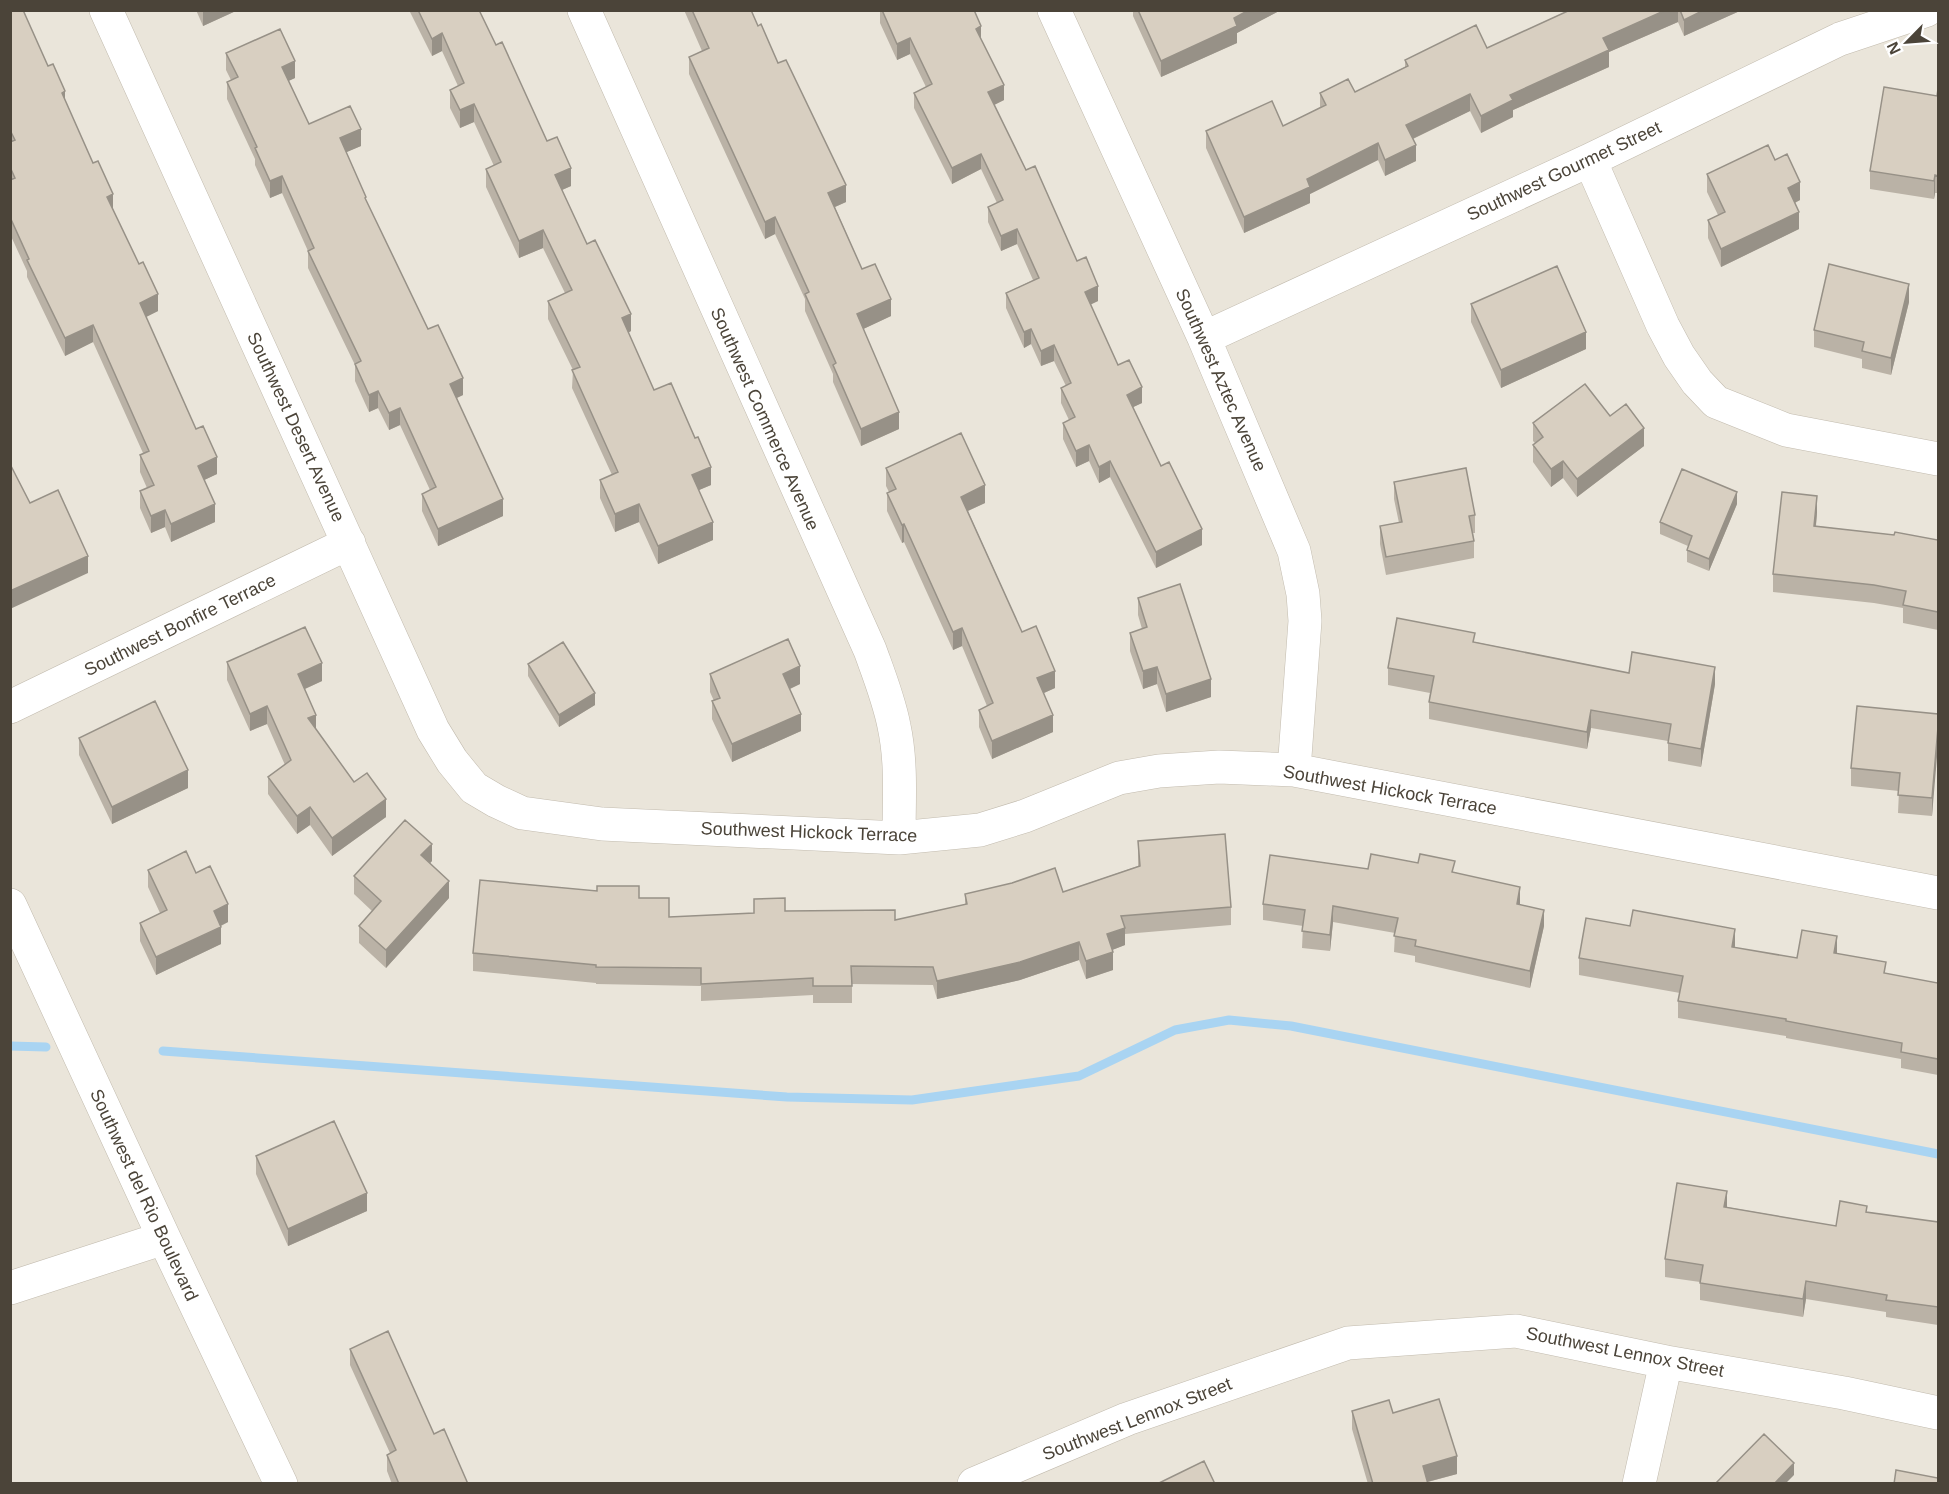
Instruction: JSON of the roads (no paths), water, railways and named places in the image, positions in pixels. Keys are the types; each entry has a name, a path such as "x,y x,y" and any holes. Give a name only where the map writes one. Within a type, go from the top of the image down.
{"street":[{"name":"Southwest Desert Avenue","path":"106,10 433,730 452,761 474,788 522,813"},
{"name":"Southwest Commerce Avenue","path":"584,10 870,650 886,693 894,726 900,772 899,838"},
{"name":"Southwest Aztec Avenue","path":"1054,10 1204,338 1294,550 1303,594 1305,621 1294,770"},
{"name":"Southwest Gourmet Street","path":"1204,338 1590,160 1840,39 1927,10"},
{"path":"1590,160 1663,327 1697,382 1716,402 1786,429 1938,459"},
{"name":"Southwest Bonfire Terrace","path":"10,707 349,543"},
{"name":"Southwest Hickock Terrace","path":"522,813 602,824 899,838 980,830 1025,816 1119,778 1159,771 1219,766 1294,770 1938,893"},
{"name":"Southwest del Rio Boulevard","path":"10,905 281,1484"},
{"path":"10,1288 164,1238"},
{"name":"Southwest Lennox Street","path":"974,1484 1127,1419 1348,1343 1516,1331 1666,1362 1845,1393 1938,1413"},
{"path":"1639,1484 1666,1362"}],"waterway":[{"path":"163,1051 787,1097 912,1100 1079,1076 1175,1030 1229,1020 1291,1026 1938,1154"},
{"path":"10,1046 46,1047"}]}
